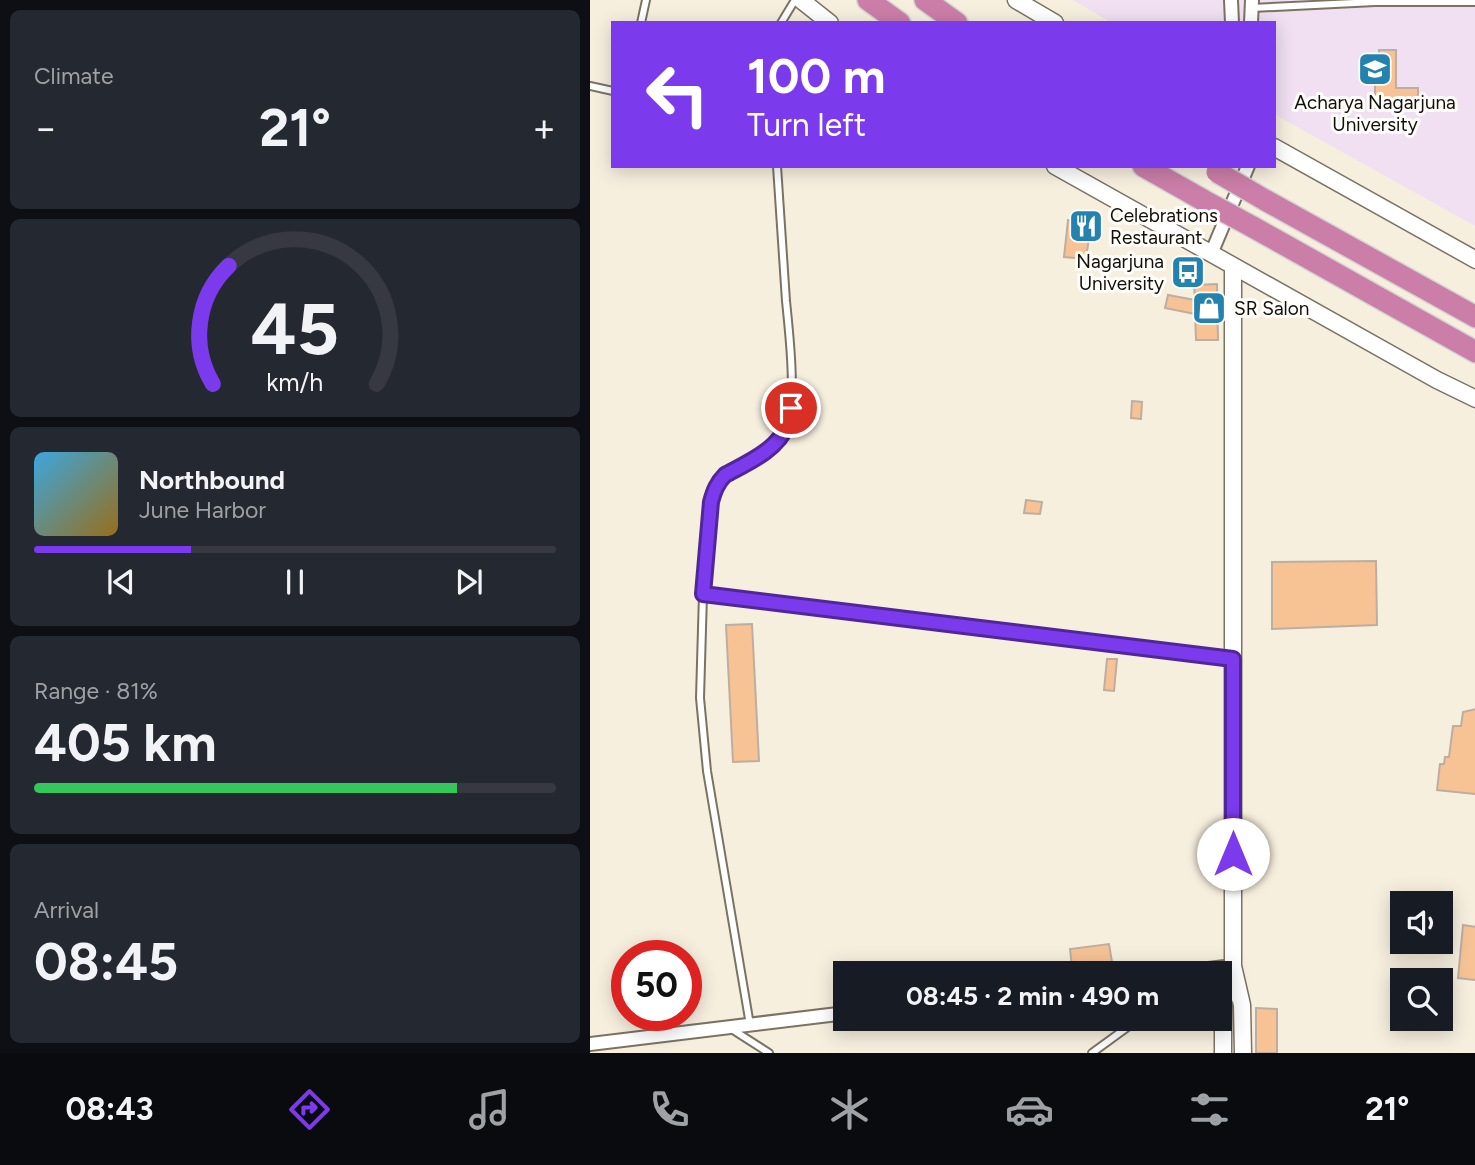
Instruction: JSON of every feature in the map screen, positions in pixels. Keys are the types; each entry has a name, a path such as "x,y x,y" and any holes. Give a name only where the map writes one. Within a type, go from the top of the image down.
{"highway":[{"path":"868,0 897,21"},
{"path":"925,0 954,21"},
{"path":"1147,168 1475,352"},
{"path":"1212,169 1475,317"}],"main road":[{"path":"801,0 827,21"},
{"path":"1016,0 1052,21"},
{"path":"1276,148 1475,260"},
{"path":"1059,168 1436,380 1475,399"},
{"path":"1233,266 1233,966 1242,1005 1243,1053"},
{"path":"1223,1053 1223,1006 1233,966"}],"street":[{"path":"1231,0 1232,21"},
{"path":"1211,254 1246,168"},
{"path":"590,1044 833,1014"}],"lane":[{"path":"641,21 646,0"},
{"path":"782,21 795,0"},
{"path":"1252,4 1475,2"},
{"path":"590,86 611,91"},
{"path":"750,1024 707,771 700,698 700,658 703,594 714,490 725,475 780,438 787,426 791,408 790,343 777,168"},
{"path":"703,594 1233,659"},
{"path":"728,1027 769,1053"},
{"path":"1092,1053 1122,1031"}],"shaded area":[{"name":"Acharya Nagarjuna University","path":"1073,0 1475,0 1475,226 1276,115 1276,21 1109,21"}],"building":[{"path":"1379,50 1396,50 1396,88 1418,88 1418,108 1375,108 1375,68 1379,68"},
{"path":"1068,220 1091,223 1086,259 1064,257"},
{"path":"1217,284 1218,340 1196,340 1195,314 1165,308 1168,295 1195,300 1194,285"},
{"path":"1132,401 1142,402 1141,419 1131,418"},
{"path":"1026,500 1042,502 1040,514 1024,513"},
{"path":"1376,561 1377,625 1272,629 1272,562"},
{"path":"752,624 759,761 733,762 726,625"},
{"path":"1107,659 1117,659 1114,691 1104,690"},
{"path":"1476,709 1476,794 1437,790 1440,764 1444,764 1445,757 1449,757 1453,726 1461,726 1463,712"},
{"path":"1463,925 1476,927 1476,980 1458,978"},
{"path":"1109,944 1112,961 1071,961 1070,949"},
{"path":"1256,1008 1277,1009 1277,1053 1256,1053"}],"place":[{"name":"Acharya Nagarjuna University","path":"1375,69"},
{"name":"Celebrations Restaurant","path":"1086,226"},
{"name":"Nagarjuna University","path":"1188,272"},
{"name":"SR Salon","path":"1209,308"}],"route":[{"path":"791,408 787,426 780,438 764,452 725,475 714,490 703,594 1233,659 1233,854"}]}
